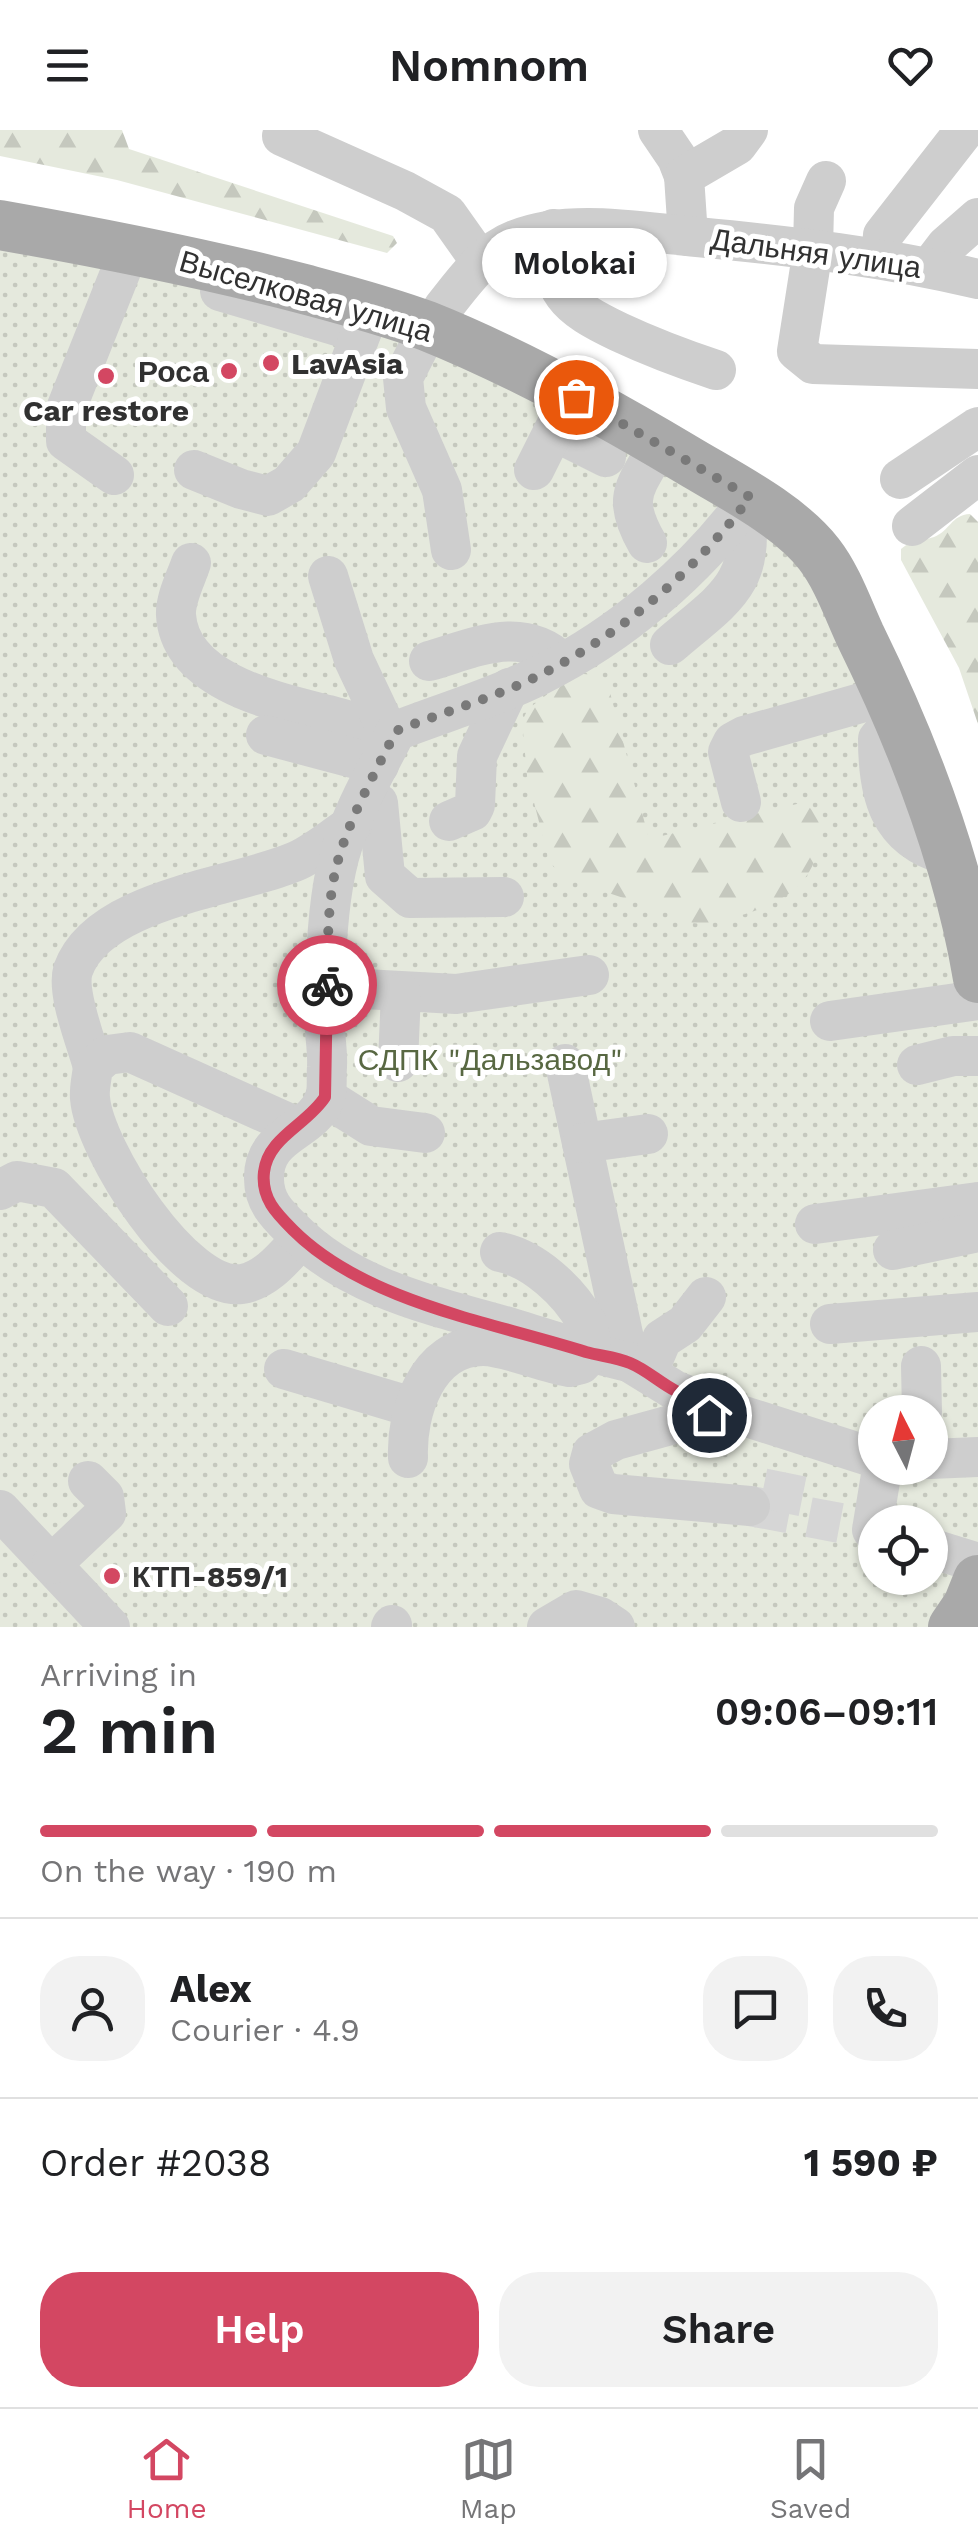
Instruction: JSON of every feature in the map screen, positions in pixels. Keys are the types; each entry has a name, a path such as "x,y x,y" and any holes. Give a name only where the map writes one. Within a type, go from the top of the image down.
{"main road":[{"name":"Выселковая улица","path":"0,195 288,256 581,374 796,506 836,540 924,720 962,872 963,908 978,978"},
{"name":"Выселковая улица","path":"0,225 128,255 366,320 436,317 564,414 660,444 747,501 819,554 903,724 962,872"},
{"path":"953,1627 978,1580"}],"street":[{"path":"658,130 684,176 688,236"},
{"path":"684,176 737,144 748,130"},
{"path":"881,259 883,235 965,130"},
{"path":"282,136 405,190 447,214 481,262"},
{"path":"826,181 814,208 813,248 797,351 813,364 978,369"},
{"path":"930,268 946,246 978,218"},
{"path":"553,230 551,255 558,284 580,313 655,349 716,370"},
{"name":"Дальняя улица","path":"451,550 442,490 406,408 402,378 436,317 481,262 510,242 553,230 688,236 813,248 978,279"},
{"path":"114,476 66,441 66,409 128,255"},
{"path":"194,470 268,496 289,484 316,453 366,320"},
{"path":"534,470 564,414 606,457"},
{"path":"900,479 978,428"},
{"path":"647,543 633,516 631,501 660,444"},
{"path":"912,526 978,475"},
{"path":"670,645 738,583 748,552 747,501"},
{"path":"302,1238 270,1271 246,1284 228,1284 194,1266 150,1219 106,1150 90,1098 93,1067 76,1008 72,972 98,933 142,909 296,862 376,769 509,688 603,638 653,600 747,501"},
{"path":"191,563 175,612 180,632 195,657 226,681 261,698 376,769"},
{"path":"328,576 354,660 376,769 386,876 410,898 419,900 504,898"},
{"path":"429,661 502,639 537,643 562,662"},
{"path":"449,821 475,806 477,756 509,688"},
{"path":"741,802 728,752 733,742 744,736 894,705"},
{"path":"266,735 376,769"},
{"path":"376,769 337,866 330,906 325,1097 267,1156 263,1174 272,1210 302,1238 371,1284 622,1362 726,1410 792,1446 858,1462"},
{"path":"326,987 456,994 588,975"},
{"path":"398,1062 401,993"},
{"path":"830,1021 978,1000"},
{"path":"93,1067 107,1055 130,1052 297,1127"},
{"path":"917,1064 953,1056 978,1056"},
{"path":"564,1064 582,1144 575,1191 622,1362"},
{"path":"325,1097 371,1126 425,1133"},
{"path":"582,1144 648,1134"},
{"path":"0,1190 17,1181 54,1188 168,1306"},
{"path":"815,1224 978,1202"},
{"path":"893,1250 978,1232"},
{"path":"500,1252 518,1256 560,1289 622,1362"},
{"path":"408,1458 412,1406 437,1365 450,1355 482,1346 569,1366 622,1362 685,1324 706,1297"},
{"path":"830,1324 978,1312"},
{"path":"920,1366 921,1395"},
{"path":"284,1369 412,1406"},
{"path":"726,1410 616,1440 592,1453 589,1464 600,1489 613,1494 750,1506"},
{"path":"948,1458 978,1458"},
{"path":"52,1564 106,1513 104,1497 88,1481"},
{"path":"0,1510 52,1564 92,1620"},
{"path":"948,1554 978,1563"},
{"path":"547,1627 576,1610 600,1617 615,1627"}],"green space":[{"path":"0,130 122,130 129,149 393,236 397,243 387,253 117,180 0,156"},
{"name":"СДПК \"Дальзавод\"","path":"0,220 422,330 814,560 978,1000 978,1559 947,1627 0,1627"},
{"path":"970,514 978,522 978,724 959,668 901,560 901,549 906,545 934,537 959,517"},
{"path":"575,673 593,675 608,685 649,839 801,803 813,811 820,828 817,852 803,881 765,907 698,924 564,878 549,861 527,775 522,721 528,709"}],"tunnel":[{"path":"779,1512 790,1457"},
{"path":"750,1506 840,1523"}],"way so far":[{"path":"327,985 330,906 337,866 357,811 396,731 541,674 603,638 653,600 750,497 576,397"}],"place":[{"name":"LavAsia","path":"271,363"},
{"name":"Роса","path":"229,371"},
{"name":"Car restore","path":"106,376"},
{"name":"Molokai","path":"576,397"},
{"name":"КТП-859/1","path":"112,1576"}],"route":[{"path":"327,985 325,1097 267,1156 263,1174 272,1210 302,1238 371,1284 628,1362 676,1390 726,1410 709,1415"}]}
